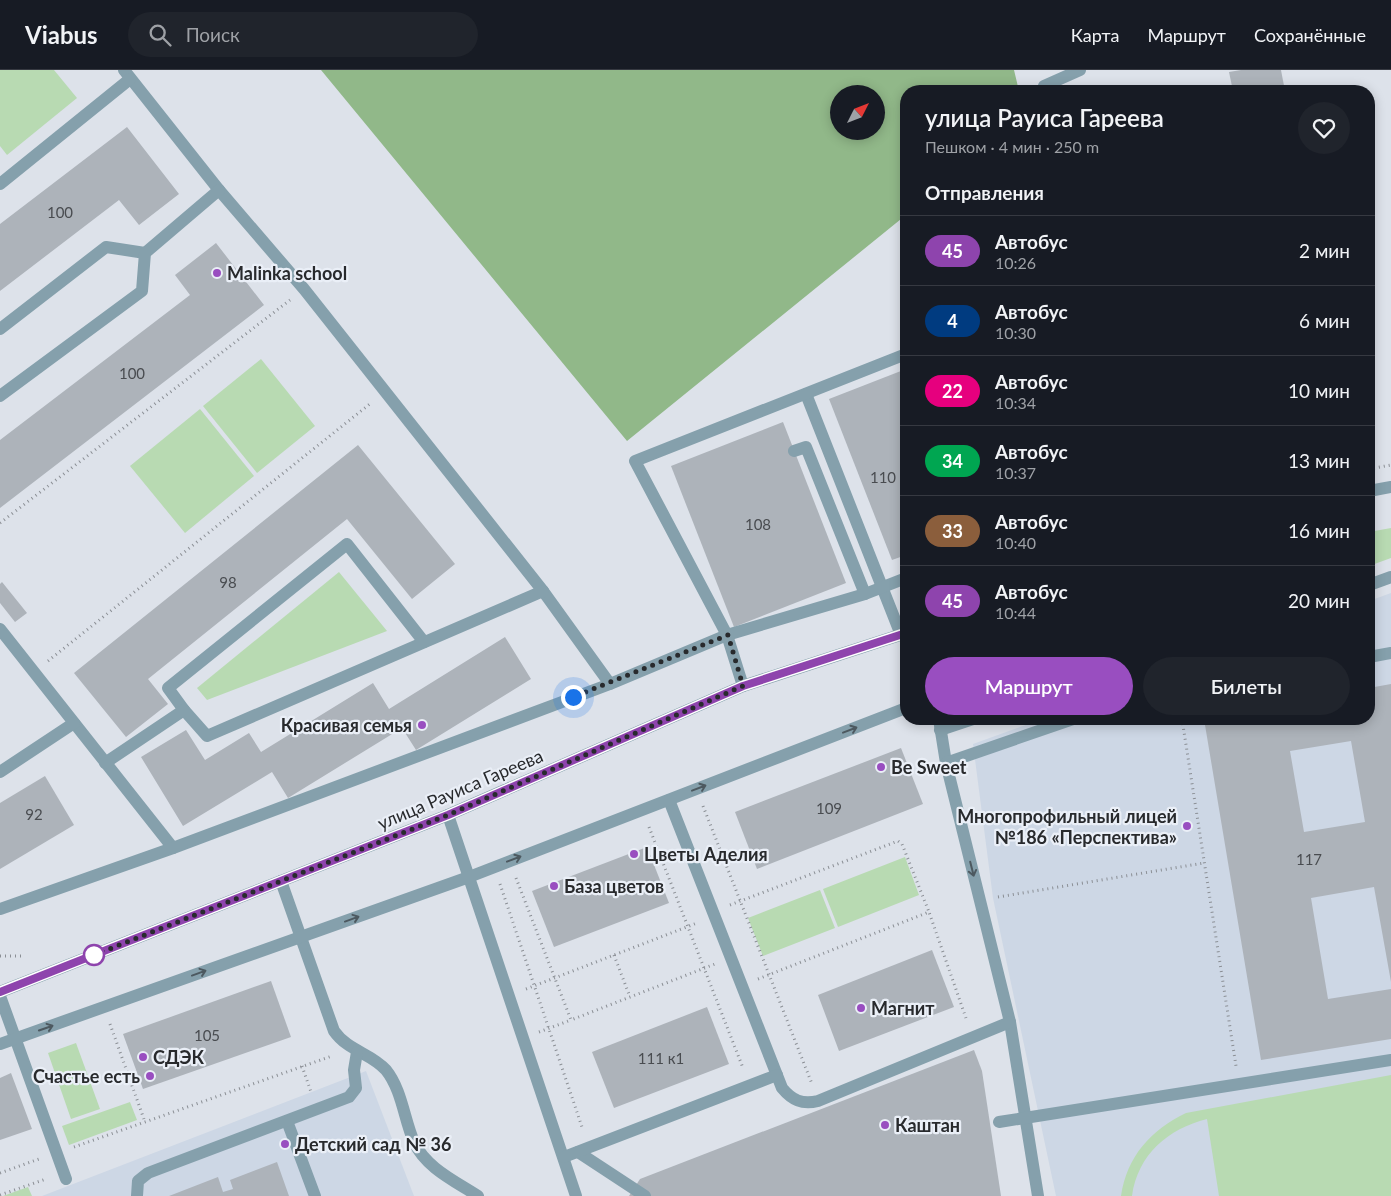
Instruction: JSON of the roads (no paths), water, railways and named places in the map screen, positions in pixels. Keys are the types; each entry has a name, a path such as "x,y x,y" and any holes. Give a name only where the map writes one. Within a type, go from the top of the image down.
{"street":[{"path":"1046,85 1080,70"},
{"path":"0,184 127,74 219,190 304,289 386,391 543,591 610,684"},
{"path":"1,393 142,291 144,253 219,190"},
{"path":"0,329 106,247 144,253"},
{"path":"743,686 728,635 635,461 900,356"},
{"path":"806,394 882,587 900,625"},
{"path":"794,451 806,448 865,594"},
{"path":"1375,490 1391,487"},
{"path":"424,642 347,544 168,688 207,736 543,591"},
{"path":"1375,583 1391,577"},
{"path":"0,909 173,848 610,684 728,635 865,594 900,580"},
{"path":"0,630 173,848"},
{"name":"улица Рауиса Гареева","path":"0,992 448,815 743,686 900,635"},
{"path":"1375,656 1391,653"},
{"path":"106,763 184,710"},
{"path":"0,1044 469,877 900,710"},
{"path":"0,772 74,723"},
{"path":"940,725 946,763 1010,1022 1038,1196"},
{"path":"946,763 1056,725"},
{"path":"670,800 782,1088 790,1097 806,1103 818,1101 972,1036 1010,1022"},
{"path":"448,815 576,1196"},
{"path":"281,881 334,1031 354,1050 378,1063 390,1076 415,1143 424,1157 438,1170 478,1196"},
{"path":"0,996 65,1176"},
{"path":"137,1196 136,1186 142,1176 353,1094 357,1084 354,1070 354,1050"},
{"path":"999,1122 1391,1060"},
{"path":"564,1157 777,1074"},
{"path":"287,1121 315,1196"},
{"path":"583,1150 645,1196"}],"place":[{"name":"Malinka school","path":"217,273"},
{"name":"Красивая семья","path":"422,725"},
{"name":"Be Sweet","path":"881,767"},
{"name":"Многопрофильный лицей №186 «Перспектива»","path":"1187,826"},
{"name":"Цветы Аделия","path":"634,854"},
{"name":"База цветов","path":"554,886"},
{"name":"Магнит","path":"861,1008"},
{"name":"СДЭК","path":"143,1057"},
{"name":"Счастье есть","path":"150,1076"},
{"name":"Каштан","path":"885,1125"},
{"name":"Детский сад № 36","path":"285,1144"}]}
